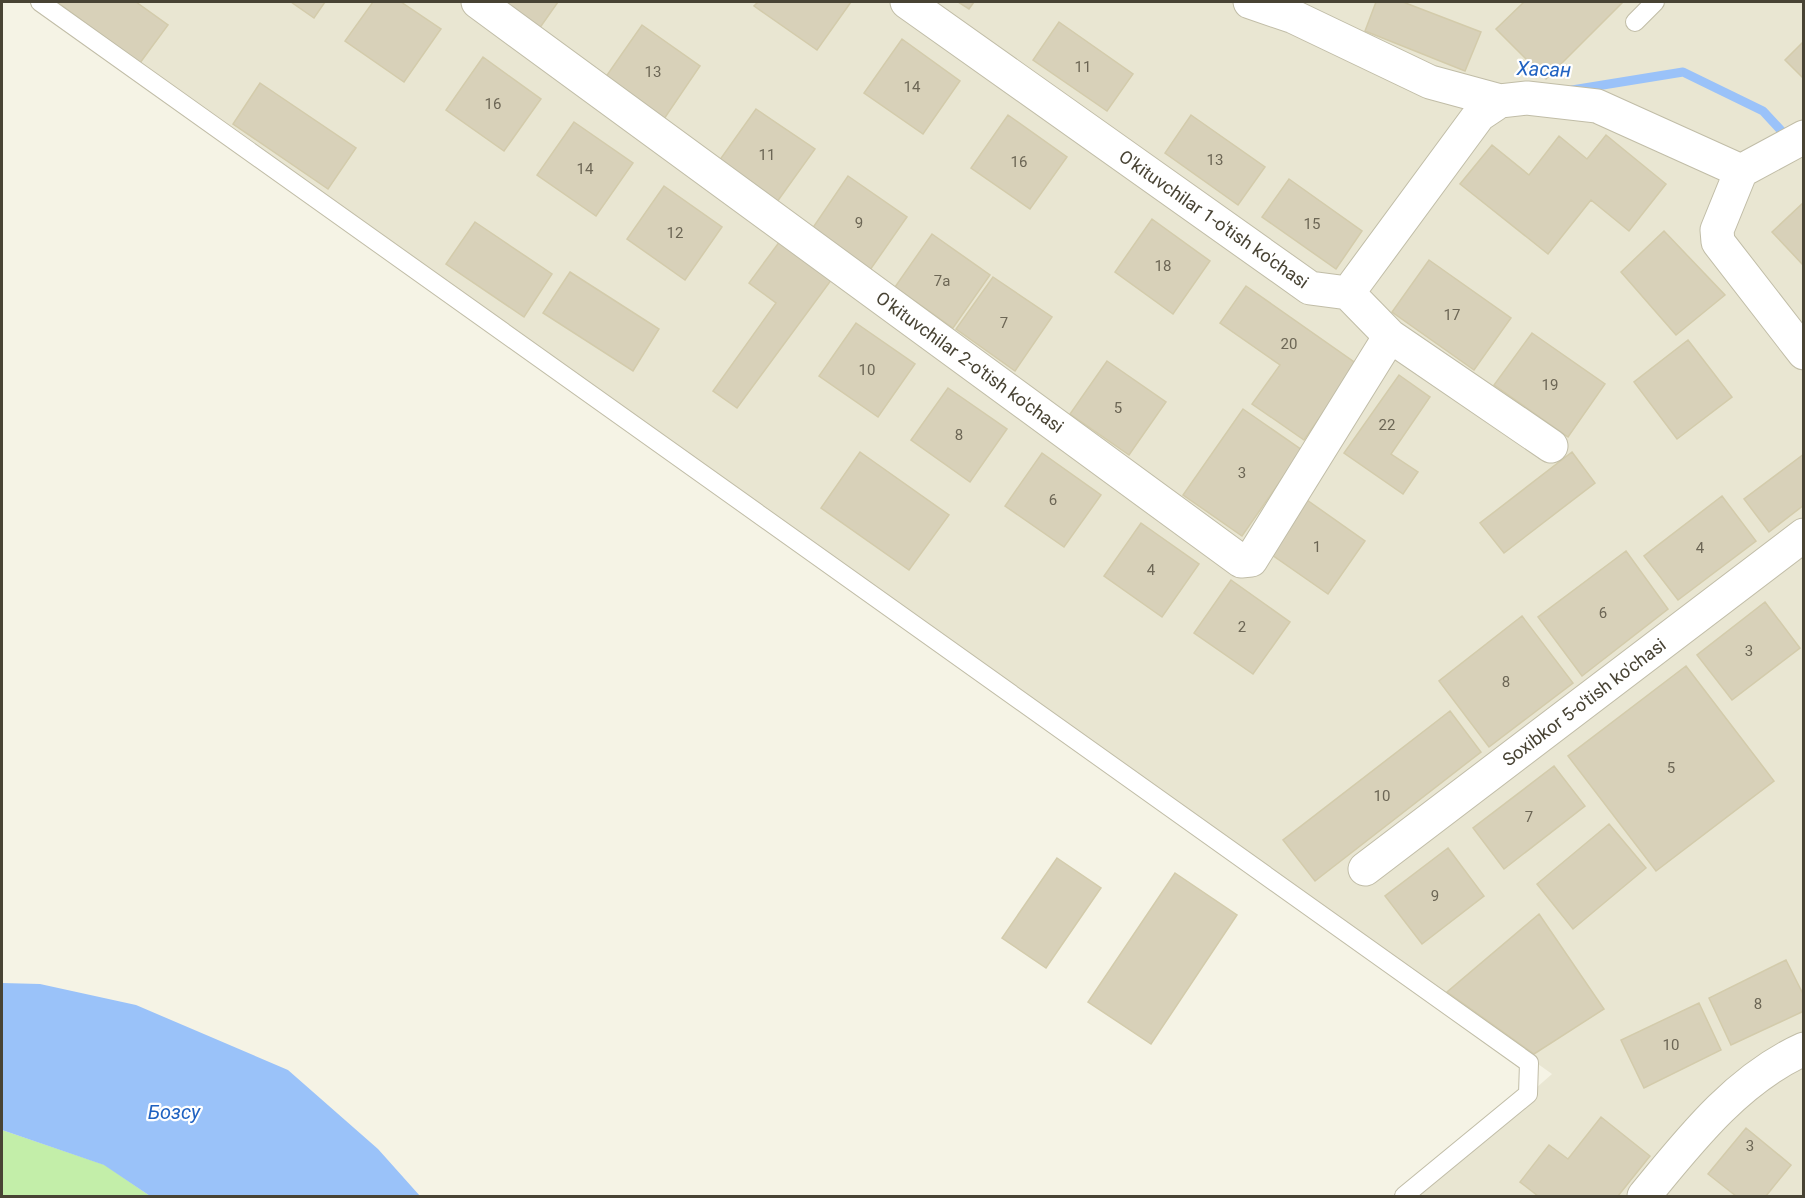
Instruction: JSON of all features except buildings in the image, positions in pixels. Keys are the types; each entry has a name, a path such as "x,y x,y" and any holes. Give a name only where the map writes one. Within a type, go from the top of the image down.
{"street":[{"name":"O'kituvchilar 2-o'tish ko'chasi","path":"478,2 1241,561 1251,560 1390,336"},
{"name":"O'kituvchilar 1-o'tish ko'chasi","path":"907,2 1310,288 1348,293"},
{"path":"1250,2 1294,17 1430,82 1500,101 1527,98 1597,106 1741,171"},
{"path":"1500,101 1479,115 1348,293 1390,336 1551,446"},
{"path":"1803,137 1741,171 1717,230 1718,242 1803,353"},
{"name":"Soxibkor 5-o'tish ko'chasi","path":"1365,869 1803,535"},
{"path":"1644,1197 1720,1108 1779,1060 1803,1049"}],"lane":[{"path":"40,2 1529,1063 1528,1095 1404,1197"},
{"path":"1635,22 1654,2"}],"shaded area":[{"path":"44,2 1803,2 1803,1196 1412,1196 1552,1074"}],"green space":[{"path":"2,1130 105,1165 150,1196 2,1196"}],"water":[{"name":"Бозсу","path":"2,983 40,984 136,1005 288,1070 378,1149 420,1196 150,1196 104,1165 2,1130"}],"waterway":[{"name":"Хасан","path":"1572,90 1683,72 1763,111 1788,138"}]}
